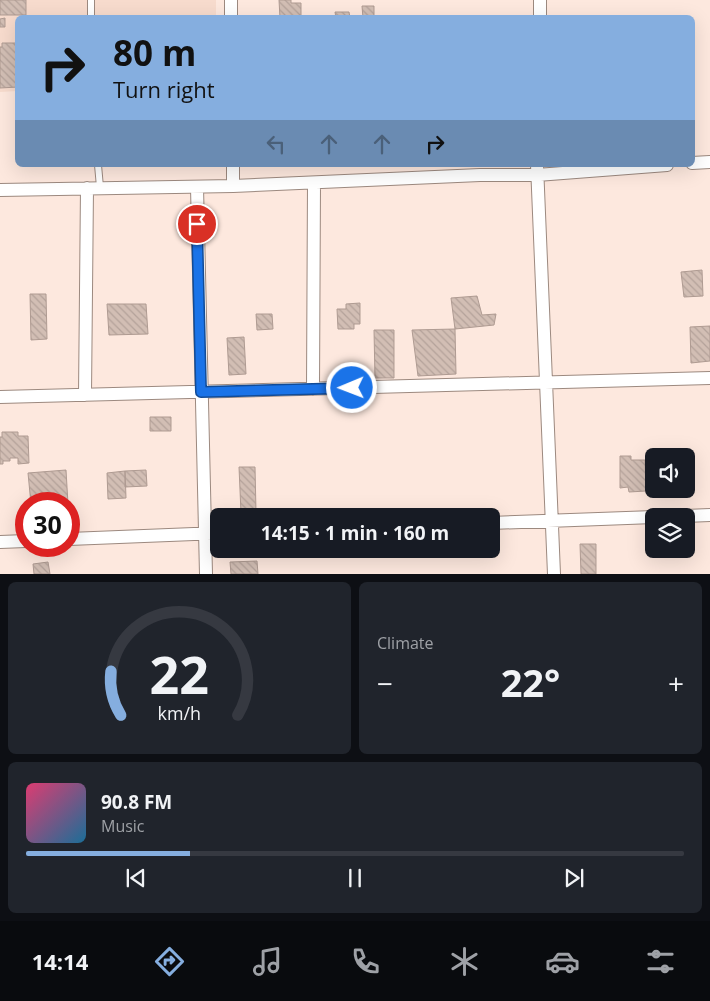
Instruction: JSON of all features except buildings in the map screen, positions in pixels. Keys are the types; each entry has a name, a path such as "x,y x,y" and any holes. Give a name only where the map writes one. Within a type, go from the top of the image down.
{"street":[{"path":"231,0 231,15"},
{"path":"540,0 540,15"},
{"path":"695,163 710,162"},
{"path":"233,167 233,186"},
{"path":"0,190 314,183 615,167"},
{"path":"537,170 554,574"},
{"path":"313,389 314,183"},
{"path":"196,187 206,574"},
{"path":"85,395 87,188"},
{"path":"0,397 710,378"},
{"path":"695,516 710,515"},
{"path":"500,523 645,517"},
{"path":"80,539 210,534"},
{"path":"0,542 15,541"}],"lane":[{"path":"90,0 91,15"},
{"path":"98,167 100,188"}],"shaded area":[{"path":"0,0 216,0 216,15 15,15 15,91 0,92"}],"route":[{"path":"197,224 201,392 352,388"}]}
